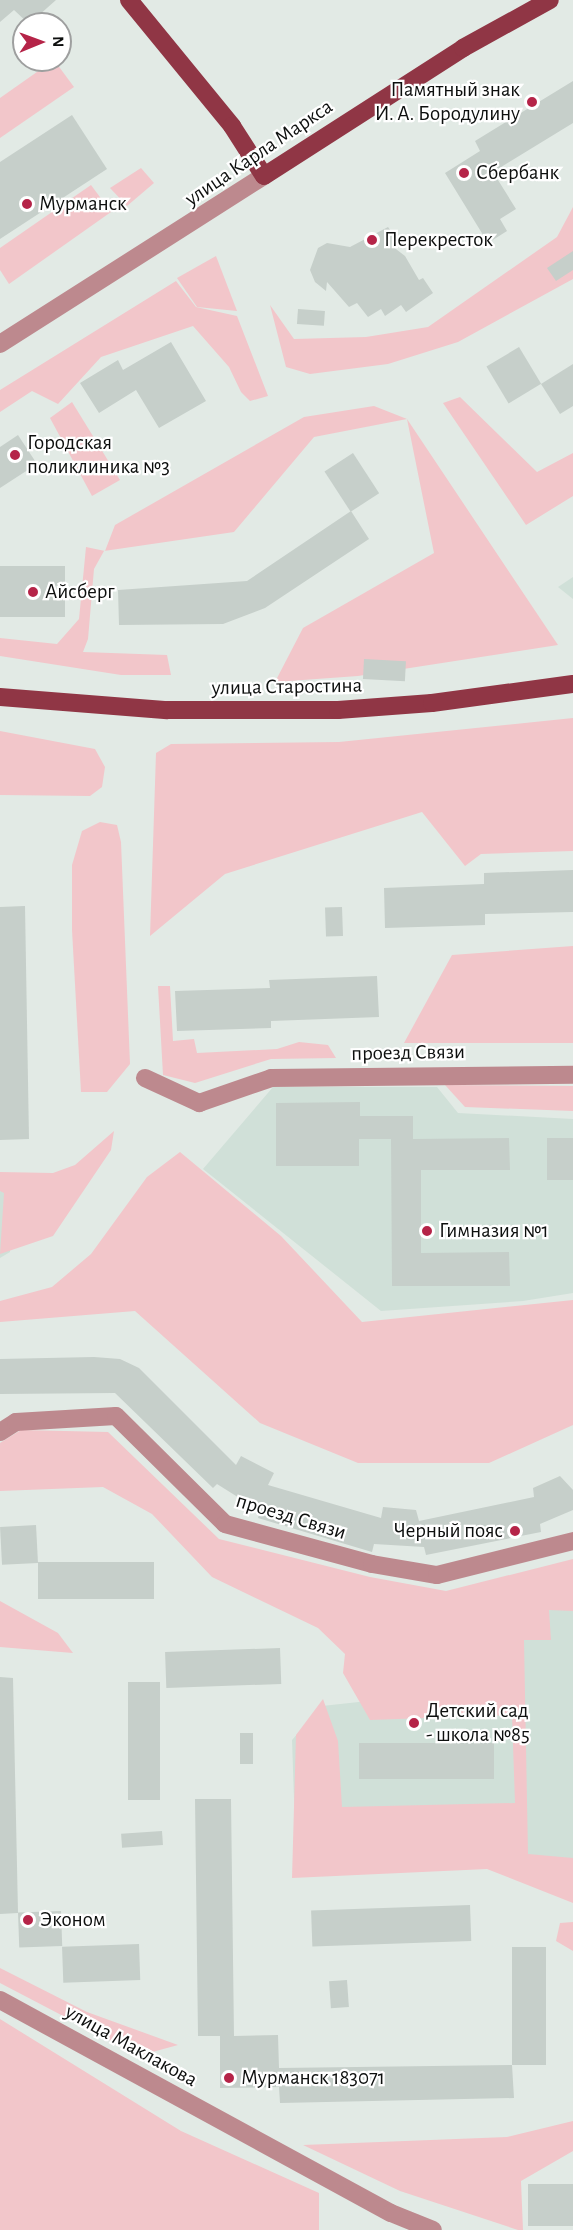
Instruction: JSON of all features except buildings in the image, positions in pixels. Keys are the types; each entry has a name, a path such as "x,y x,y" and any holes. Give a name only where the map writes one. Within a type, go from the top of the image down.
{"main road":[{"path":"129,0 232,126 264,176"},
{"name":"улица Карла Маркса","path":"264,176 463,48 544,2"},
{"name":"улица Старостина","path":"0,697 167,710 338,710 432,703 573,684"}],"street":[{"name":"улица Карла Маркса","path":"0,344 264,176"},
{"name":"проезд Связи","path":"145,1078 199,1103 271,1078 573,1074"},
{"name":"проезд Связи","path":"0,1432 16,1422 116,1416 225,1524 372,1564 437,1575 573,1541"},
{"name":"улица Маклакова","path":"0,2000 386,2210 434,2230"}],"shaded area":[{"path":"37,72 63,72 74,87 0,138 0,98"},
{"path":"141,168 154,183 127,206 110,188"},
{"path":"91,185 111,212 9,284 0,270 0,248"},
{"path":"573,207 573,279 458,342 388,364 310,374 286,367 270,305 294,339 366,337 428,327 557,237"},
{"path":"216,256 237,311 197,307 177,278"},
{"path":"176,281 196,307 237,316 268,396 250,401 241,392 229,367 193,326 101,357 58,404 32,391 0,412 0,390"},
{"path":"460,397 537,472 573,453 573,496 526,525 443,403"},
{"path":"72,402 120,480 92,496 50,418"},
{"path":"374,406 407,419 314,437 234,532 105,551 115,525 304,417"},
{"path":"407,419 558,645 358,676 275,682 303,628 434,553"},
{"path":"86,547 105,551 94,569 88,639 83,652 167,655 171,675 121,675 0,656 0,638 57,644 79,619"},
{"path":"573,577 573,599 558,587"},
{"path":"573,718 573,851 481,854 465,866 422,812 225,874 150,936 156,753 171,744 339,742"},
{"path":"0,731 95,749 105,767 102,787 90,796 0,795"},
{"path":"100,822 117,825 121,842 130,1064 107,1092 81,1092 72,930 72,865 82,831"},
{"path":"573,946 573,1043 404,1043 452,955"},
{"path":"158,986 170,986 173,1041 194,1039 197,1053 277,1049 299,1042 328,1045 336,1058 271,1059 195,1083 163,1075"},
{"path":"445,1085 573,1086 573,1111 465,1107"},
{"name":"Гимназия №1","path":"273,1087 437,1087 458,1113 573,1119 573,1293 523,1301 381,1311 203,1169"},
{"path":"114,1131 111,1150 53,1236 0,1254 4,1193 0,1191 0,1172 53,1173 75,1165"},
{"path":"180,1152 281,1236 362,1322 573,1300 573,1425 489,1463 358,1463 260,1423 135,1311 0,1322 0,1301 52,1287 91,1254 147,1177"},
{"path":"0,1178 11,1178 10,1252 0,1258"},
{"path":"21,1430 108,1432 219,1539 370,1577 446,1591 573,1559 573,1611 549,1610 551,1640 524,1640 528,1854 573,1858 573,1903 487,1869 292,1878 296,1735 323,1699 338,1741 342,1807 515,1803 512,1715 370,1720 343,1673 345,1654 318,1628 212,1577 152,1514 103,1487 0,1491 0,1443"},
{"path":"0,1601 58,1633 73,1653 0,1647"},
{"name":"Детский сад - школа №85","path":"521,1610 573,1610 573,1891 522,1854 296,1858 292,1740 322,1706 395,1698"},
{"path":"573,1922 573,1951 556,1941 560,1923"},
{"path":"0,1968 87,2012 178,2045 145,2054 132,2052 0,1983"},
{"path":"0,2019 181,2131 319,2193 319,2230 0,2230"},
{"path":"573,2121 573,2151 521,2181 523,2230 400,2191 303,2145 507,2137"}],"place":[{"name":"Памятный знак И. А. Бородулину","path":"532,102"},
{"name":"Сбербанк","path":"464,173"},
{"name":"Мурманск","path":"27,204"},
{"name":"Перекресток","path":"372,240"},
{"name":"Городская поликлиника №3","path":"15,455"},
{"name":"Айсберг","path":"33,592"},
{"name":"Гимназия №1","path":"427,1231"},
{"name":"Черный пояс","path":"515,1531"},
{"name":"Детский сад - школа №85","path":"414,1723"},
{"name":"Эконом","path":"28,1920"},
{"name":"Мурманск 183071","path":"229,2078"}]}
